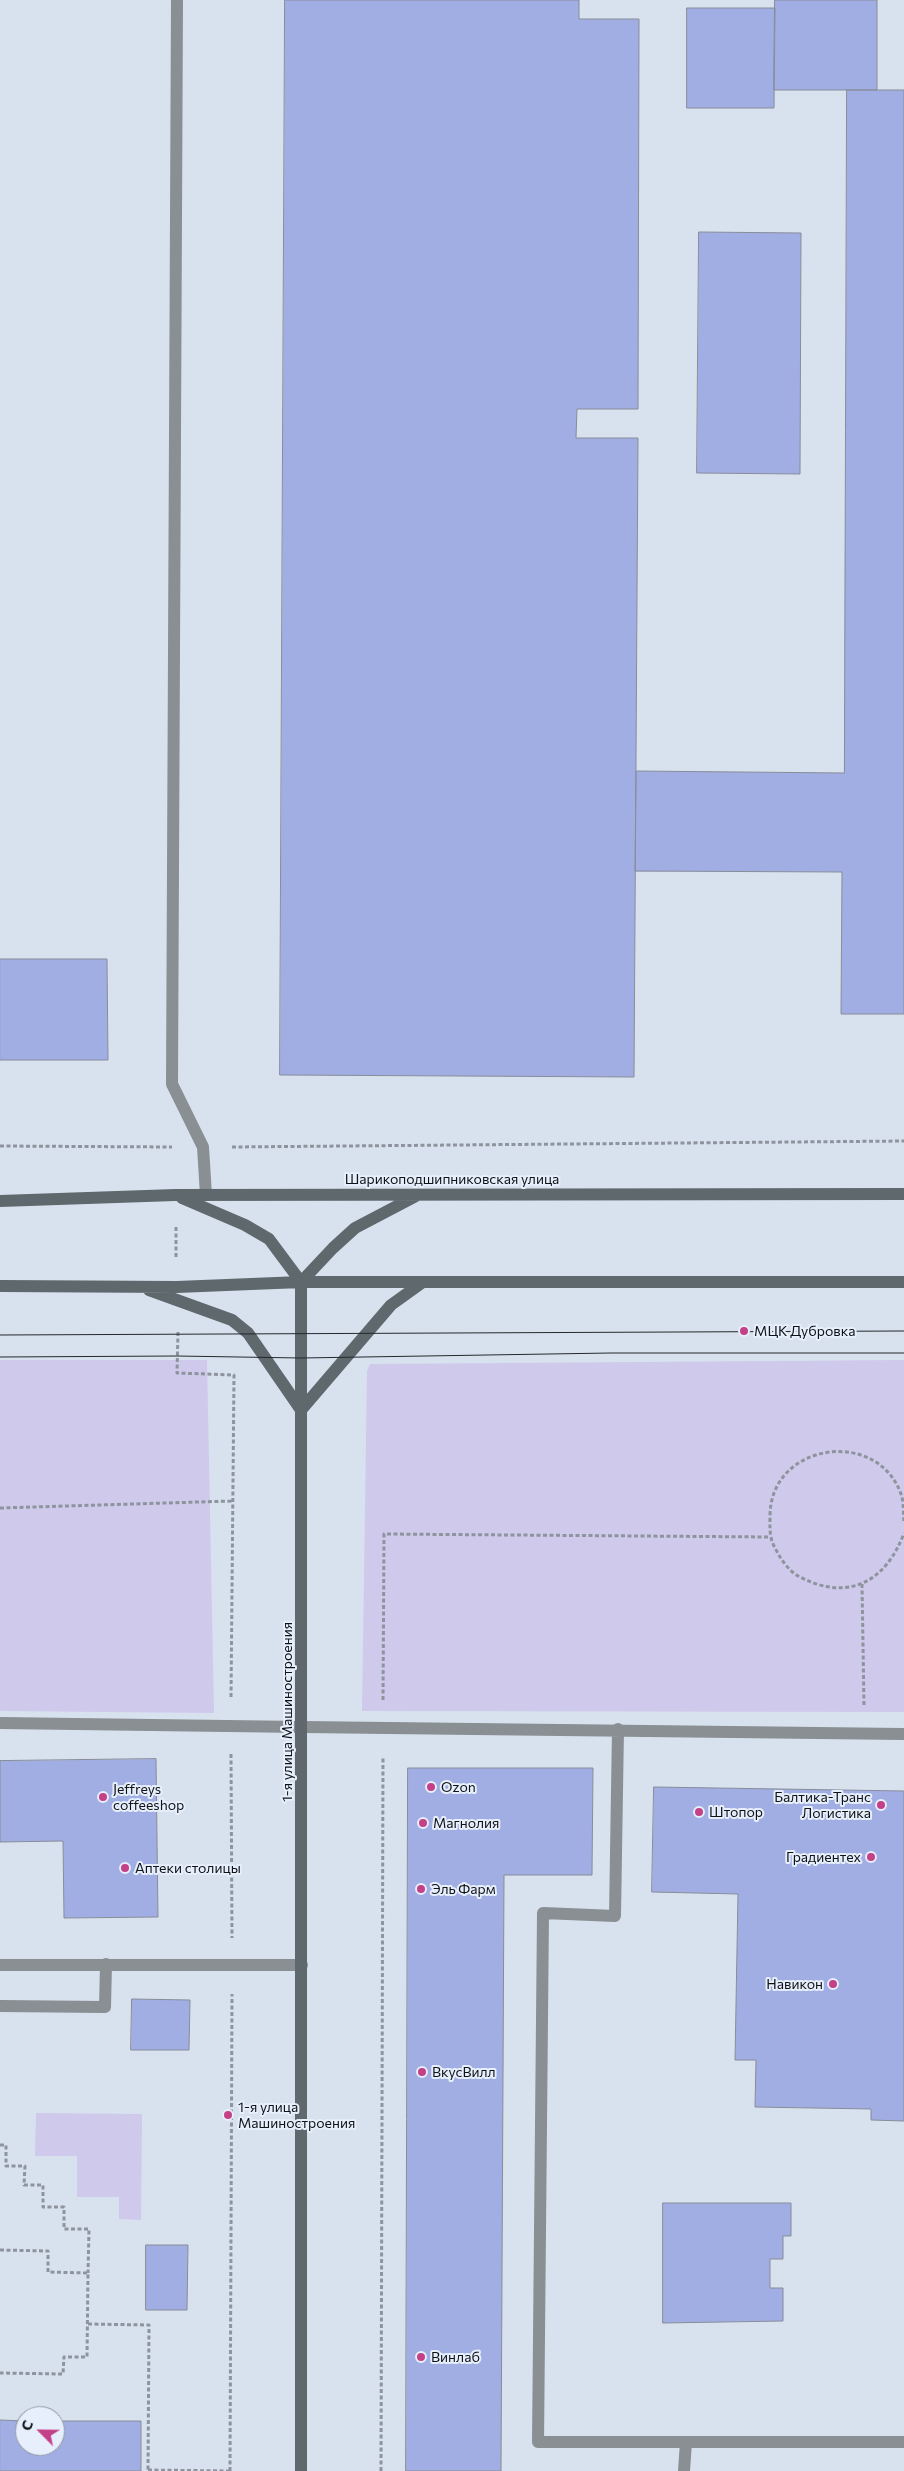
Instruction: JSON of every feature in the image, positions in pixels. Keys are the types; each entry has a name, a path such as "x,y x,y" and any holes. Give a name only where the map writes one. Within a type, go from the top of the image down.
{"street":[{"path":"177,0 172,1084 203,1147 206,1195"},
{"path":"302,1282 333,1248 355,1228 419,1194"},
{"name":"Шарикоподшипниковская улица","path":"0,1201 175,1195 904,1194"},
{"path":"175,1195 245,1225 269,1239 302,1282"},
{"path":"0,1286 139,1286 302,1282 904,1282"},
{"name":"1-я улица Машиностроения","path":"301,2471 302,1282"},
{"path":"139,1286 232,1320 248,1333 301,1410 391,1305 423,1282"},
{"path":"0,1723 904,1734"},
{"path":"618,1730 615,1916 543,1912 538,2442 904,2442"},
{"path":"0,2006 105,2007 106,1964"},
{"path":"0,1965 302,1965"},
{"path":"684,2471 686,2442"}],"path":[{"path":"203,1147 904,1140"},
{"path":"0,1508 232,1501 234,1375 177,1373 178,1334"},
{"path":"904,1521 902,1495 889,1474 871,1459 842,1450 818,1453 796,1464 780,1481 770,1503 770,1536 780,1559 797,1576 818,1586 842,1588 862,1584 882,1572 897,1553 904,1533"},
{"path":"898,1489 904,1489"},
{"path":"381,2471 384,1534 770,1536"},
{"path":"862,1584 864,1706"},
{"path":"0,2145 6,2145 6,2166 25,2166 24,2185 43,2185 43,2207 64,2207 64,2229 89,2229 87,2357 64,2357 64,2374 0,2373"},
{"path":"0,2250 48,2251 48,2272 88,2273"},
{"path":"88,2324 149,2325 148,2470 230,2470"}],"shaded area":[{"path":"0,1360 207,1360 214,1713 0,1711"},
{"path":"904,1360 904,1712 362,1711 367,1371 370,1364"},
{"path":"36,2113 142,2114 141,2220 119,2219 119,2197 77,2197 77,2156 35,2156"}],"building":[{"path":"285,0 579,0 579,19 639,19 638,409 577,409 576,438 638,438 634,1077 280,1075"},
{"path":"775,0 877,0 877,90 774,90"},
{"path":"687,8 775,8 774,108 687,108"},
{"path":"847,90 904,90 904,1014 841,1014 842,872 635,871 636,771 844,773"},
{"path":"699,232 801,233 800,474 697,473"},
{"path":"0,959 107,959 108,1060 0,1060"},
{"path":"156,1759 158,1917 64,1918 63,1841 0,1842 0,1761"},
{"path":"408,1768 593,1768 592,1875 504,1875 501,2471 406,2471"},
{"path":"654,1787 904,1791 904,2121 871,2120 871,2109 755,2107 756,2060 735,2060 738,1894 652,1892"},
{"path":"132,1999 190,2000 189,2050 131,2050"},
{"path":"663,2203 791,2203 791,2236 783,2236 783,2259 770,2259 770,2288 783,2288 783,2321 663,2323"},
{"path":"146,2245 188,2245 187,2310 146,2310"},
{"path":"0,2420 15,2421 15,2456 65,2456 65,2421 141,2421 141,2471 0,2471"}],"tram line":[{"path":"0,1335 904,1331"},
{"path":"0,1357 177,1356 301,1358 611,1353 904,1353"}],"place":[{"name":"МЦК Дубровка","path":"744,1331"},
{"name":"Ozon","path":"431,1787"},
{"name":"Jeffreys coffeeshop","path":"103,1797"},
{"name":"Балтика-Транс Логистика","path":"881,1805"},
{"name":"Штопор","path":"699,1812"},
{"name":"Магнолия","path":"423,1823"},
{"name":"Градиентех","path":"871,1857"},
{"name":"Аптеки столицы","path":"125,1868"},
{"name":"Эль Фарм","path":"421,1889"},
{"name":"Навикон","path":"833,1984"},
{"name":"ВкусВилл","path":"422,2072"},
{"name":"1-я улица Машиностроения","path":"228,2115"},
{"name":"Винлаб","path":"421,2357"}]}
